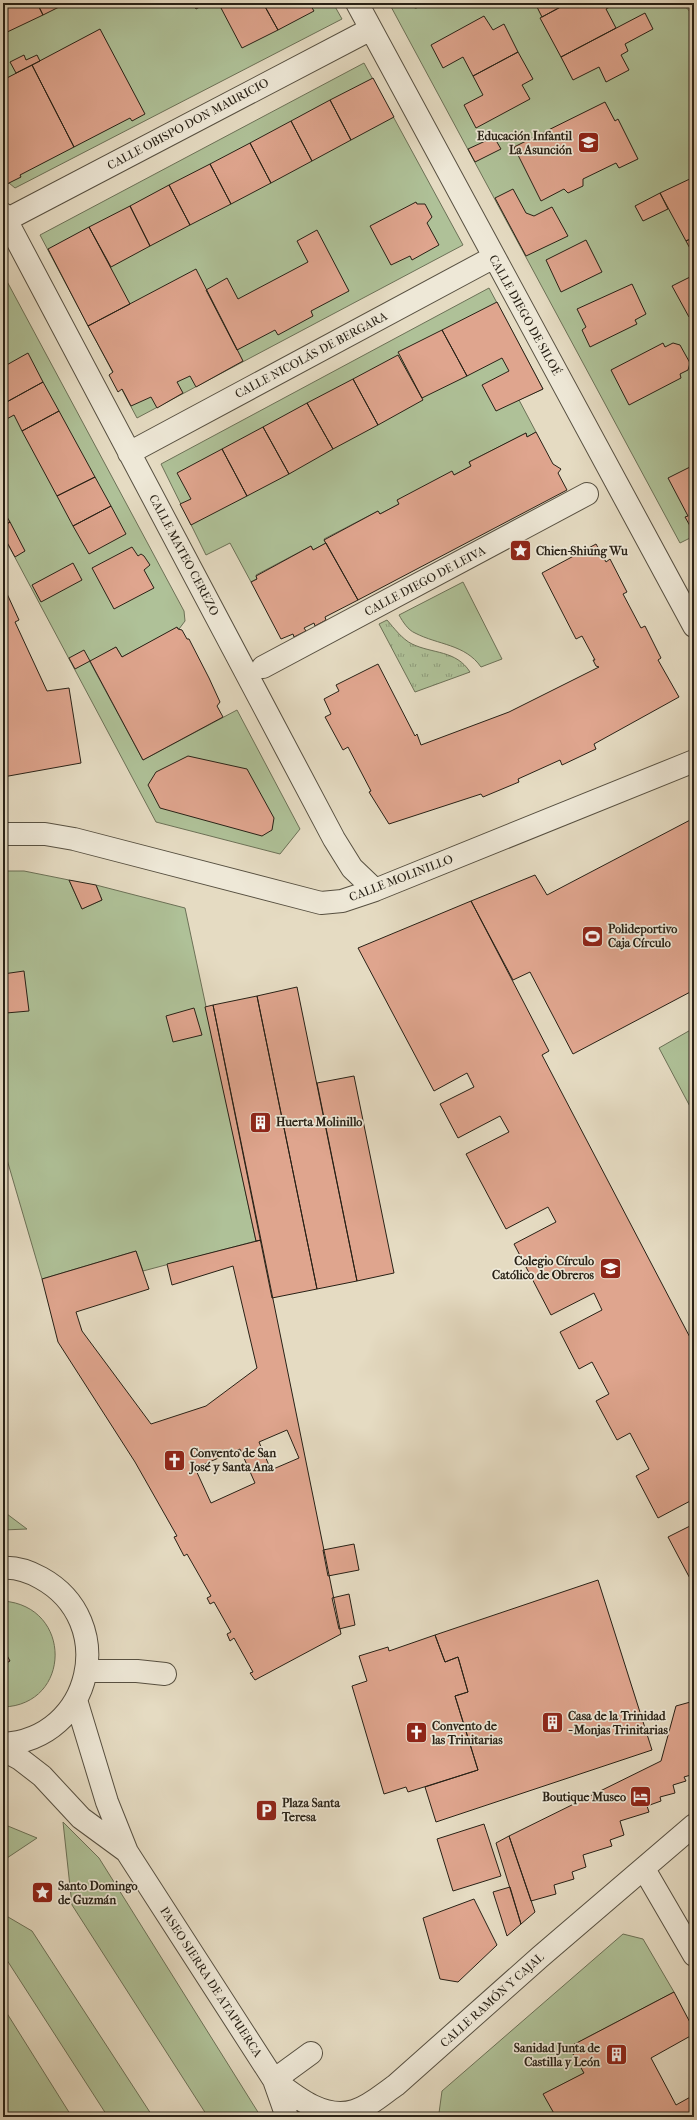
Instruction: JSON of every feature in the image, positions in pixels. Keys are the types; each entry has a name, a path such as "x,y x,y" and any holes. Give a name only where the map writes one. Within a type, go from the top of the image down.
{"street":[{"name":"CALLE DIEGO DE SILOÉ","path":"357,3 694,626"},
{"name":"CALLE OBISPO DON MAURICIO","path":"5,217 371,29"},
{"name":"CALLE MATEO CEREZO","path":"5,217 334,839 352,868 375,890"},
{"name":"CALLE NICOLÁS DE BERGARA","path":"129,453 494,257"},
{"name":"CALLE DIEGO DE LEIVA","path":"264,667 587,494"},
{"name":"CALLE MOLINILLO","path":"3,834 45,834 74,839 322,903 342,901 375,890 694,761"},
{"path":"3,1744 17,1743 41,1734 61,1720 76,1700 87,1671 88,1647 82,1623 70,1602 47,1582 31,1573 5,1566"},
{"path":"87,1671 137,1671 165,1674"},
{"name":"PASEO SIERRA DE ATAPUERCA","path":"76,1700 105,1796 127,1852 274,2080 287,2117"},
{"name":"PASEO SIERRA DE ATAPUERCA","path":"3,1750 20,1759 42,1776 81,1818 127,1852"},
{"name":"CALLE RAMÓN Y CAJAL","path":"274,2080 304,2103 340,2114 354,2111 373,2102 396,2085 540,1957 644,1870 694,1825"},
{"path":"644,1870 694,1955"},
{"path":"274,2080 311,2053"}],"green space":[{"path":"3,3 333,3 342,19 15,188 9,183 3,170"},
{"path":"389,3 682,3 694,16 694,536 680,543"},
{"path":"364,63 463,245 137,418 40,235"},
{"path":"3,274 184,611 185,621 179,629 177,628 122,657 116,647 90,662 143,760 237,710 300,829 280,854 156,822 3,535"},
{"path":"489,288 543,389 519,400 536,432 527,437 526,433 469,462 471,466 380,514 378,511 324,539 326,543 313,550 311,546 256,575 257,579 251,582 230,543 206,555 161,464"},
{"path":"463,582 502,659 481,667 475,659 459,649 412,632 399,615"},
{"path":"387,620 408,642 451,656 464,665 470,672 415,692 379,624"},
{"path":"3,871 24,871 69,880 82,909 102,900 96,885 185,908 256,1241 143,1271 136,1251 42,1279 3,1146"},
{"path":"694,1028 694,1114 659,1048"},
{"path":"3,1511 27,1529 3,1530"},
{"path":"3,1601 26,1607 42,1619 52,1636 55,1655 52,1674 42,1690 26,1702 3,1707"},
{"path":"63,1822 99,1858 261,2117 208,2117 72,1905"},
{"path":"3,1824 37,1838 4,1860"},
{"path":"3,1914 32,1931 153,2117 108,2117 3,1954"},
{"path":"623,1934 643,1939 674,1992 569,2047 584,2073 544,2094 556,2117 442,2117 439,2113 442,2091"},
{"path":"3,2007 72,2117 3,2117"}],"building":[{"path":"3,3 37,3 43,15 3,34"},
{"path":"37,3 67,3 43,15"},
{"path":"192,3 207,3 196,9"},
{"path":"231,3 263,3 278,30 242,48 221,8"},
{"path":"263,3 309,3 314,11 278,30"},
{"path":"404,3 426,3 416,8 405,5"},
{"path":"535,3 568,3 542,17"},
{"path":"568,3 617,3 606,9 616,28 561,57 540,18"},
{"path":"645,13 653,29 625,44 628,51 621,55 629,70 606,82 599,67 573,80 561,57"},
{"path":"484,16 493,30 504,24 518,52 473,76 463,57 443,68 431,45"},
{"path":"100,29 145,114 132,121 130,118 74,147 32,65"},
{"path":"518,52 533,79 522,85 530,99 476,128 464,105 483,95 473,76"},
{"path":"24,55 26,60 37,55 40,61 16,73 10,62"},
{"path":"32,65 74,147 20,175 21,177 7,184 3,175 3,80"},
{"path":"373,78 394,117 351,140 330,100"},
{"path":"330,100 351,140 312,161 291,121"},
{"path":"605,102 615,121 618,119 638,159 619,168 616,163 583,179 583,186 568,193 564,189 541,201 514,147"},
{"path":"291,121 312,161 271,183 250,143"},
{"path":"494,137 501,149 475,162 468,149"},
{"path":"250,143 271,183 231,204 210,164"},
{"path":"210,164 231,204 190,225 169,185"},
{"path":"694,177 694,237 686,241 660,193"},
{"path":"169,185 190,225 150,246 130,206"},
{"path":"513,189 526,213 534,216 552,207 568,236 526,256 495,198"},
{"path":"660,193 668,209 643,221 635,206"},
{"path":"416,202 417,204 425,204 432,217 427,223 439,245 412,260 410,256 391,265 370,226"},
{"path":"130,206 150,246 111,267 89,227"},
{"path":"89,227 130,304 88,326 48,249"},
{"path":"317,230 349,291 311,311 313,316 278,335 275,330 237,350 206,290 227,278 238,299 308,262 297,241"},
{"path":"694,237 694,256 686,241"},
{"path":"586,240 602,272 561,292 546,260"},
{"path":"196,269 243,361 196,387 190,376 177,382 183,393 157,408 151,397 131,406 122,389 118,392 109,375 113,372 88,326"},
{"path":"694,275 694,314 689,317 672,286"},
{"path":"632,284 646,314 635,320 637,324 590,347 582,330 586,327 577,309"},
{"path":"497,302 543,389 496,411 482,385 509,371 502,358 467,376 442,330"},
{"path":"442,330 467,376 422,398 398,352"},
{"path":"663,343 665,347 673,343 680,345 690,363 688,370 680,374 681,378 629,405 611,370"},
{"path":"28,353 43,382 3,404 3,367"},
{"path":"398,355 423,400 378,425 353,379"},
{"path":"353,379 378,425 333,449 307,403"},
{"path":"43,382 59,411 22,431 14,415 3,421 3,404"},
{"path":"307,403 333,449 289,474 263,427"},
{"path":"59,411 95,477 57,496 22,431"},
{"path":"263,427 289,474 247,496 222,449"},
{"path":"536,432 553,464 561,469 558,473 567,490 358,600 324,540 378,511 380,514 399,504 397,500 452,471 454,475 471,466 469,462 526,433 527,437"},
{"path":"222,449 247,496 191,525 180,504 191,499 177,473"},
{"path":"694,465 694,533 685,517 688,516 668,478"},
{"path":"95,477 111,506 73,526 57,496"},
{"path":"111,506 126,534 89,554 73,526"},
{"path":"3,510 10,522 3,526"},
{"path":"10,522 25,551 15,557 3,535 3,526"},
{"path":"326,543 358,600 325,617 326,620 315,626 314,623 304,628 306,631 294,637 293,634 281,639 251,582 257,579 256,576 311,546 313,550"},
{"path":"596,544 606,562 610,559 627,592 623,594 641,628 645,626 661,658 658,660 679,697 594,744 596,749 562,765 560,760 518,779 519,782 483,797 481,794 389,824 369,792 371,791 348,747 343,750 325,717 331,714 324,699 339,691 336,685 378,664 415,736 417,734 421,745 509,712 599,667 596,666 593,660 595,660 582,636 576,639 542,573"},
{"path":"132,547 138,556 141,554 144,556 150,565 144,570 154,588 114,609 92,568"},
{"path":"73,563 82,580 41,602 32,585"},
{"path":"3,585 19,620 15,622 47,691 69,688 81,763 3,777 3,699 7,699 3,691"},
{"path":"177,627 178,629 182,630 187,639 189,639 209,678 220,702 217,706 223,717 143,760 90,661 116,647 122,657"},
{"path":"84,650 90,661 75,669 69,658"},
{"path":"188,756 247,769 274,818 272,830 262,836 160,808 148,785 156,772"},
{"name":"Polideportivo Caja Círculo","path":"694,818 694,990 573,1054 530,972 513,980 471,901 535,875 547,895"},
{"path":"69,880 96,885 102,900 82,909"},
{"path":"471,901 549,1051 542,1055 694,1345 694,1499 658,1518 636,1476 649,1469 630,1433 617,1440 596,1401 609,1394 592,1362 579,1369 560,1332 602,1310 594,1293 551,1315 514,1244 556,1222 548,1207 506,1229 466,1154 509,1132 500,1116 458,1138 440,1104 474,1087 467,1073 434,1091 358,948"},
{"path":"24,971 29,1011 6,1013 3,974"},
{"name":"Huerta Molinillo","path":"297,987 357,1281 317,1289 257,996"},
{"name":"Huerta Molinillo","path":"257,996 317,1289 272,1298 213,1005"},
{"path":"213,1005 261,1240 256,1241 205,1007"},
{"path":"194,1008 202,1035 173,1042 166,1016"},
{"name":"Huerta Molinillo","path":"354,1076 394,1273 357,1281 317,1083"},
{"name":"Convento de San José y Santa Ana","path":"261,1240 341,1634 255,1680 250,1673 253,1672 234,1638 230,1641 227,1634 231,1632 214,1602 210,1604 207,1598 211,1596 187,1554 184,1556 174,1537 177,1536 135,1462 58,1342 42,1279 136,1251 149,1289 76,1312 82,1331 151,1424 206,1406 257,1368 233,1266 172,1285 167,1264","holes":["287,1430 299,1458 271,1470 259,1442","240,1449 255,1483 211,1503 195,1468"]},
{"path":"694,1524 694,1586 668,1537"},
{"path":"354,1544 359,1570 328,1576 323,1550"},
{"name":"Casa de la Trinidad - Monjas Trinitarias","path":"598,1580 652,1750 436,1822 425,1787 478,1770 455,1696 468,1692 458,1657 445,1662 435,1635"},
{"path":"349,1594 355,1625 339,1629 332,1598"},
{"name":"Convento de las Trinitarias","path":"435,1635 445,1662 458,1657 468,1692 455,1696 478,1770 408,1792 406,1787 384,1794 352,1686 367,1681 359,1656 388,1647 389,1651"},
{"path":"3,1648 10,1661 3,1665"},
{"path":"694,1701 694,1774 684,1777 686,1781 673,1785 675,1793 660,1797 661,1801 647,1806 649,1812 620,1821 624,1835 610,1840 612,1846 583,1855 586,1867 572,1872 574,1879 554,1885 556,1894 531,1901 509,1836 661,1761 676,1706"},
{"path":"484,1824 501,1876 453,1891 437,1839"},
{"path":"509,1836 535,1912 521,1924 496,1843"},
{"path":"510,1887 521,1924 507,1936 493,1892"},
{"path":"474,1899 497,1945 458,1982 440,1979 423,1918"},
{"name":"Sanidad Junta de Castilla y León","path":"674,1992 694,2030 694,2034 651,2058 676,2105 694,2095 694,2117 556,2117 543,2094 584,2073 569,2047"}],"place":[{"name":"Educación Infantil La Asunción","path":"588,143"},
{"name":"Chien-Shiung Wu","path":"521,551"},
{"name":"Polideportivo Caja Círculo","path":"592,936"},
{"name":"Huerta Molinillo","path":"260,1122"},
{"name":"Colegio Círculo Católico de Obreros","path":"610,1268"},
{"name":"Convento de San José y Santa Ana","path":"174,1460"},
{"name":"Casa de la Trinidad - Monjas Trinitarias","path":"553,1723"},
{"name":"Convento de las Trinitarias","path":"416,1733"},
{"name":"Boutique Museo","path":"641,1797"},
{"name":"Plaza Santa Teresa","path":"266,1810"},
{"name":"Santo Domingo de Guzmán","path":"43,1893"},
{"name":"Sanidad Junta de Castilla y León","path":"616,2055"}]}
